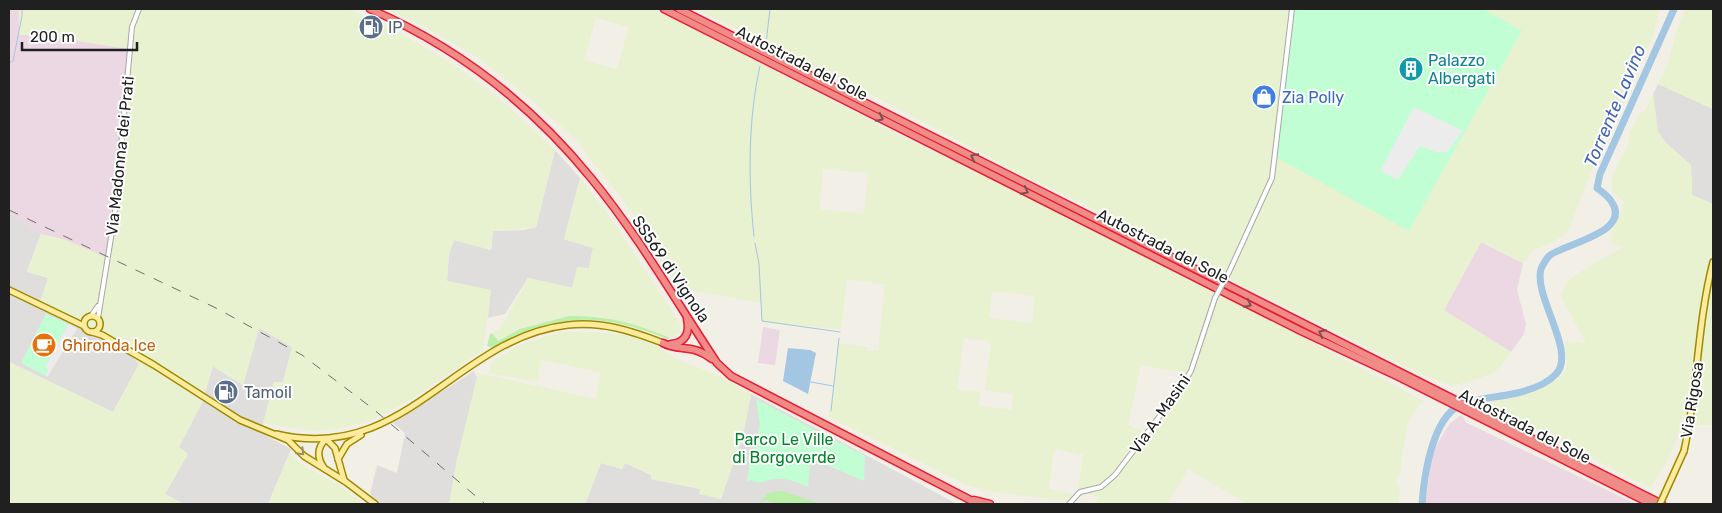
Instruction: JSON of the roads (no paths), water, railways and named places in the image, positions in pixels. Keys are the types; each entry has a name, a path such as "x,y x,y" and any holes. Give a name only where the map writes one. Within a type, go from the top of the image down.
{"highway":[{"name":"SS569 di Vignola","path":"370,9 451,51 495,83 557,138 592,179 717,363 731,376 746,386 978,504"},
{"name":"Autostrada del Sole","path":"664,9 1301,331 1651,504"},
{"name":"Autostrada del Sole","path":"679,9 1661,504"},
{"path":"663,343 677,343 685,338 688,327 683,311"},
{"path":"663,343 697,350 717,363"},
{"path":"966,498 973,504"},
{"path":"966,498 990,504"}],"main road":[{"name":"Via Rigosa","path":"1661,504 1684,452 1690,423 1707,290 1713,262"},
{"path":"9,290 70,317 92,332 154,365 240,420 291,442 304,456 346,482 375,504"},
{"path":"70,317 98,318 100,326 108,339"},
{"path":"84,326 89,317"},
{"path":"338,460 347,444 425,399 498,350 539,330 568,325 598,325 634,332 663,343"},
{"path":"92,332 100,326"},
{"path":"276,434 301,439 326,439 369,430"},
{"path":"326,439 332,444 341,474 346,482"},
{"path":"326,439 321,444 319,456 326,471"}],"street":[{"name":"Via Madonna dei Prati","path":"98,318 115,214 132,27 138,9"},
{"name":"Via A. Masini","path":"1069,504 1074,496 1101,487 1116,475 1178,392 1191,371 1215,298 1272,178 1292,9"},
{"name":"Via Madonna dei Prati","path":"89,317 99,304"}],"water":[{"path":"788,348 810,350 816,353 808,394 783,381"}],"waterway":[{"path":"9,63 13,61 22,9"},
{"path":"766,43 770,9"},
{"name":"Torrente Lavino","path":"1422,504 1431,449 1436,435 1450,412 1465,403 1518,393 1536,387 1556,374 1561,364 1561,352 1543,294 1540,280 1541,269 1549,256 1594,236 1613,221 1615,212 1611,201 1597,188 1600,174 1674,9"},
{"path":"754,236 750,151 753,107 760,66"},
{"path":"755,243 759,264 762,321 840,332"},
{"path":"831,411 839,338"},
{"path":"811,382 833,386"}],"railway":[{"path":"9,210 216,308 302,355 372,408 485,504"}],"place":[{"name":"IP","path":"371,27"},
{"name":"Palazzo Albergati","path":"1411,69"},
{"name":"Zia Polly","path":"1264,97"},
{"name":"Ghironda Ice","path":"44,345"},
{"name":"Tamoil","path":"226,392"}],"park label":[{"name":"Parco Le Ville di Borgoverde","path":"784,448"}]}
